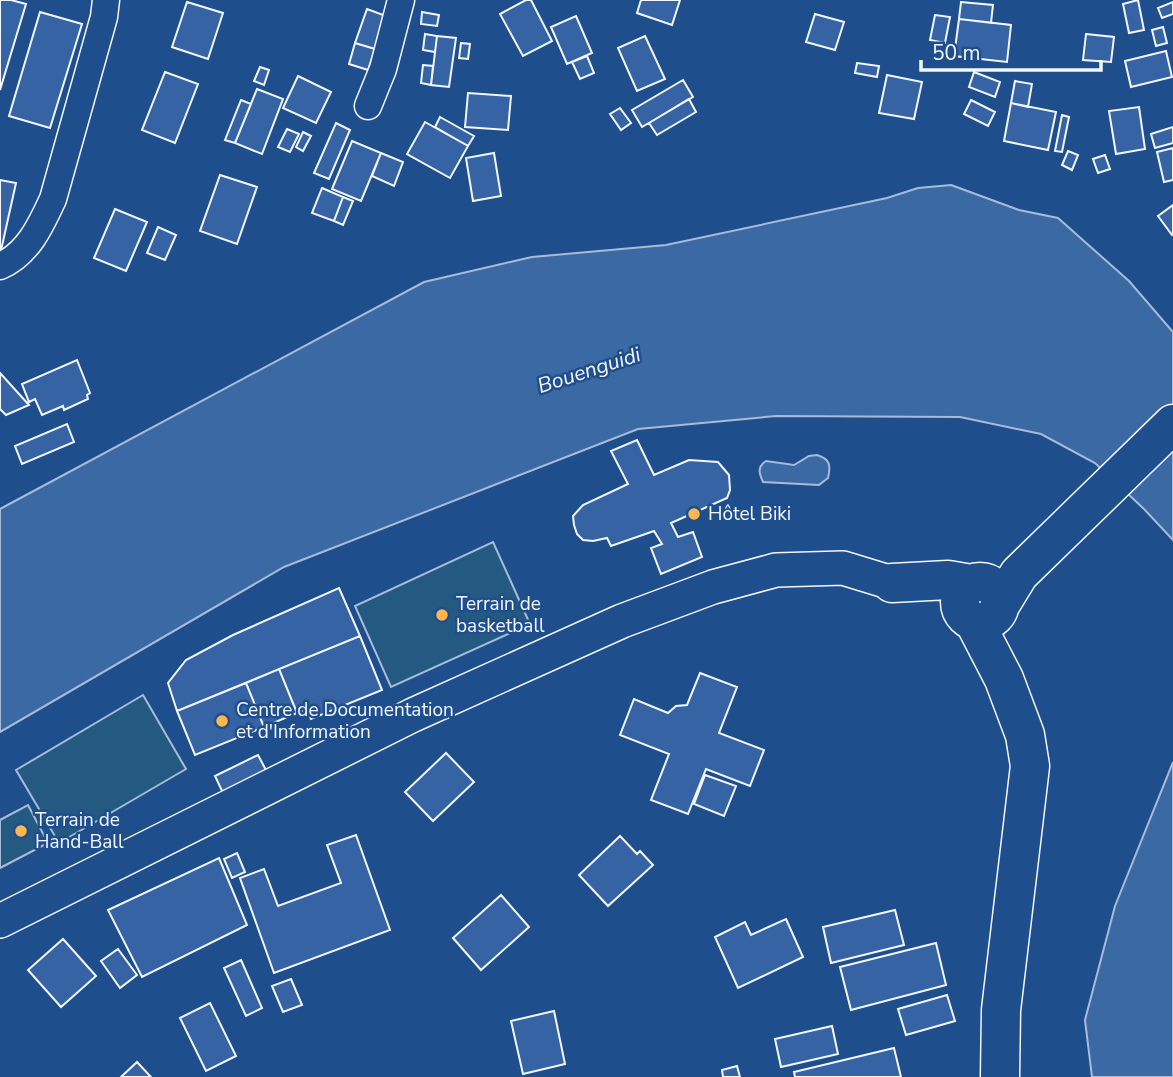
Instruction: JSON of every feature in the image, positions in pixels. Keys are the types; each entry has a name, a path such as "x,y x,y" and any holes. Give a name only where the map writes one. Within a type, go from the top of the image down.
{"highway":[{"path":"982,603 1010,586 1033,560 1173,424"},
{"path":"892,583 948,580 982,603 1004,679 1025,735 1030,766 1000,1010 1000,1077"}],"main road":[{"path":"0,921 413,715 622,621 713,587 776,570 843,568 892,583"}],"street":[{"path":"0,266 26,247 40,227 53,199 104,17 106,0"},
{"path":"368,106 383,69 401,0"}],"shaded area":[{"name":"Terrain de basketball","path":"493,542 530,624 391,687 355,606"},
{"path":"143,695 186,769 59,843 16,770"},
{"name":"Terrain de Hand-Ball","path":"28,805 48,843 0,868 0,820"}],"water":[{"name":"Bouenguidi","path":"951,185 1019,210 1058,218 1129,281 1173,332 1173,540 1095,463 1041,434 960,417 776,416 638,429 284,567 0,732 0,509 424,282 532,257 666,245 887,198 918,188"},
{"path":"809,456 825,458 829,466 828,478 819,485 763,482 760,470 766,461 794,465"},
{"path":"1173,762 1173,1077 1092,1077 1085,1020 1115,906"}],"building":[{"path":"0,0 26,4 0,90"},
{"path":"531,0 552,41 523,56 500,14"},
{"path":"641,0 680,0 672,25 637,13"},
{"path":"1138,0 1144,30 1129,33 1123,4"},
{"path":"187,2 223,13 208,59 172,47"},
{"path":"961,2 993,5 991,23 959,19"},
{"path":"1173,2 1173,14 1162,18 1158,8"},
{"path":"367,9 386,16 375,49 355,43"},
{"path":"40,12 82,24 50,128 9,116"},
{"path":"422,12 439,15 437,26 421,24"},
{"path":"815,14 844,22 835,50 806,42"},
{"path":"935,15 950,17 945,43 930,40"},
{"path":"576,16 592,53 567,64 551,27"},
{"path":"959,19 1011,25 1007,62 954,56"},
{"path":"1163,27 1167,43 1156,46 1152,30"},
{"path":"425,34 437,36 435,52 423,50"},
{"path":"1086,34 1114,37 1111,62 1083,60"},
{"path":"437,36 456,38 449,87 431,85"},
{"path":"645,36 665,79 637,91 618,48"},
{"path":"355,43 375,49 368,70 349,64"},
{"path":"461,43 470,44 468,59 459,58"},
{"path":"1166,51 1172,77 1131,87 1125,61"},
{"path":"587,56 594,73 580,79 572,62"},
{"path":"857,63 879,66 877,77 855,73"},
{"path":"423,65 433,66 431,85 421,83"},
{"path":"260,67 269,70 264,85 254,81"},
{"path":"165,72 198,84 175,143 142,130"},
{"path":"974,72 1000,82 995,97 969,87"},
{"path":"887,75 922,82 914,119 879,113"},
{"path":"298,76 331,92 316,123 283,108"},
{"path":"683,80 693,97 642,127 632,110"},
{"path":"1015,81 1032,84 1028,107 1011,103"},
{"path":"257,89 283,99 262,154 235,143"},
{"path":"468,93 511,96 508,130 465,127"},
{"path":"689,99 696,112 657,135 649,123"},
{"path":"241,100 251,104 235,143 225,140"},
{"path":"971,100 995,112 988,126 964,114"},
{"path":"1011,103 1056,112 1048,150 1004,141"},
{"path":"1139,107 1145,149 1116,154 1109,111"},
{"path":"620,108 631,123 621,130 610,114"},
{"path":"1062,115 1069,117 1062,152 1055,151"},
{"path":"440,117 474,136 468,146 435,127"},
{"path":"425,122 468,146 450,178 407,154"},
{"path":"336,123 350,130 329,179 314,173"},
{"path":"1173,127 1173,143 1155,148 1151,134"},
{"path":"287,129 299,134 290,152 278,147"},
{"path":"303,132 311,136 303,151 296,147"},
{"path":"352,141 381,153 361,201 332,189"},
{"path":"1173,148 1173,180 1164,182 1157,152"},
{"path":"1068,151 1078,155 1072,170 1062,165"},
{"path":"381,153 403,162 394,186 372,176"},
{"path":"494,153 501,196 473,201 466,158"},
{"path":"1105,155 1110,169 1098,173 1093,159"},
{"path":"220,175 257,187 237,244 200,231"},
{"path":"0,180 16,183 0,255"},
{"path":"322,188 343,197 334,221 312,213"},
{"path":"343,197 353,201 343,225 334,221"},
{"path":"1173,205 1173,234 1172,235 1158,216"},
{"path":"115,209 147,222 126,271 94,258"},
{"path":"158,227 176,235 165,260 147,253"},
{"path":"77,360 90,393 87,395 88,399 64,410 63,406 42,415 35,399 29,402 22,384"},
{"path":"0,373 29,405 6,415 0,409"},
{"path":"67,424 74,442 22,464 15,446"},
{"path":"637,440 654,475 689,460 718,462 729,475 730,490 727,498 671,523 678,537 693,532 702,557 661,574 651,548 662,544 654,531 611,546 607,538 583,540 574,525 573,516 583,505 628,484 611,451"},
{"path":"339,588 360,636 177,711 168,683 186,660 233,635"},
{"path":"360,636 382,690 311,719 307,709 297,713 279,669"},
{"path":"279,669 297,713 264,727 246,683"},
{"path":"700,673 737,687 719,733 764,750 750,786 706,769 688,814 651,800 669,754 620,735 634,699 668,713 676,706 687,705"},
{"path":"246,683 264,727 195,755 177,711"},
{"path":"446,753 474,782 433,821 405,792"},
{"path":"258,755 267,772 223,793 215,776"},
{"path":"705,775 736,786 724,816 694,804"},
{"path":"356,835 390,930 274,973 240,878 264,869 278,906 341,883 327,845"},
{"path":"620,836 637,854 640,851 653,865 608,906 579,875"},
{"path":"237,853 245,872 232,878 224,859"},
{"path":"219,858 247,925 142,977 108,910"},
{"path":"501,895 529,927 481,970 453,938"},
{"path":"895,910 904,945 831,963 823,927"},
{"path":"786,919 803,957 738,988 715,937 745,922 751,935"},
{"path":"63,939 96,976 61,1007 28,970"},
{"path":"936,943 946,985 851,1010 840,967"},
{"path":"118,949 137,975 120,988 101,961"},
{"path":"241,960 262,1008 246,1016 224,968"},
{"path":"291,979 302,1005 283,1012 272,986"},
{"path":"947,995 955,1021 906,1035 898,1009"},
{"path":"210,1003 236,1056 206,1071 180,1018"},
{"path":"554,1011 565,1064 523,1074 511,1021"},
{"path":"832,1026 838,1054 781,1067 775,1039"},
{"path":"894,1048 901,1077 795,1077 794,1072"},
{"path":"137,1062 151,1077 121,1077"},
{"path":"737,1066 740,1077 723,1077 722,1070"}],"place":[{"name":"Hôtel Biki","path":"694,514"},
{"name":"Terrain de basketball","path":"442,615"},
{"name":"Centre de Documentation et d'Information","path":"222,721"},
{"name":"Terrain de Hand-Ball","path":"21,831"}]}
